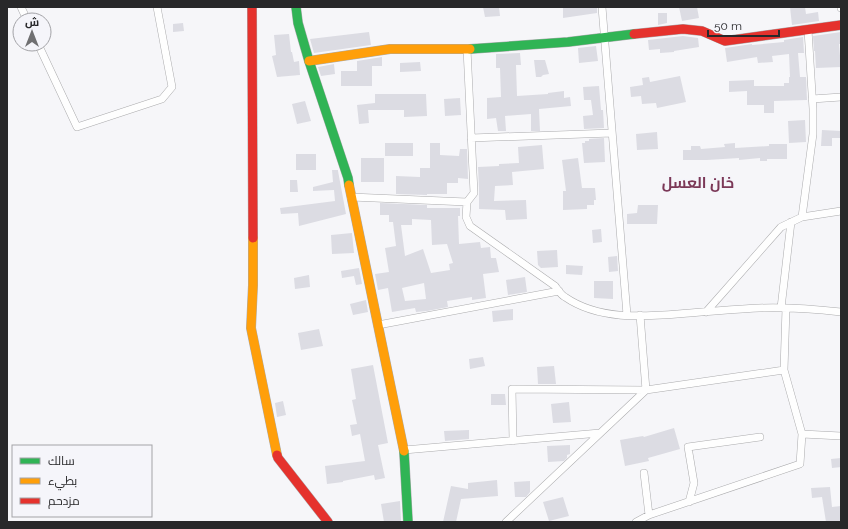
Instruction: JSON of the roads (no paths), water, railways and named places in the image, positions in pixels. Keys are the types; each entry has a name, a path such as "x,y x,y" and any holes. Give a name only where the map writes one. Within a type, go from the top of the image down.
{"street":[{"path":"42,52 77,127 162,99 172,87 157,7"},
{"path":"252,7 251,328 278,458 328,522"},
{"path":"296,7 298,23 309,61 348,178 404,450 408,522"},
{"path":"602,7 627,315"},
{"path":"309,61 390,49 466,49 568,42 683,29 702,31 725,42 841,25"},
{"path":"802,218 813,134 808,30"},
{"path":"466,49 474,193 467,202 466,217 470,226 555,286 564,297 582,306 605,313 627,315 660,315 761,308 800,308 841,312"},
{"path":"812,99 841,97"},
{"path":"471,138 612,133"},
{"path":"352,198 467,202"},
{"path":"706,312 781,227 802,218 841,211"},
{"path":"636,522 649,515 800,464 802,434 784,370 784,308 791,222"},
{"path":"378,325 560,292"},
{"path":"640,315 646,390"},
{"path":"513,441 512,390 646,390 784,370"},
{"path":"506,522 646,390"},
{"path":"404,450 600,433"},
{"path":"802,434 841,436"},
{"path":"689,502 694,484 688,447 760,437"},
{"path":"644,473 649,515"}],"district":[{"name":"خان العسل","path":"698,183"}]}
